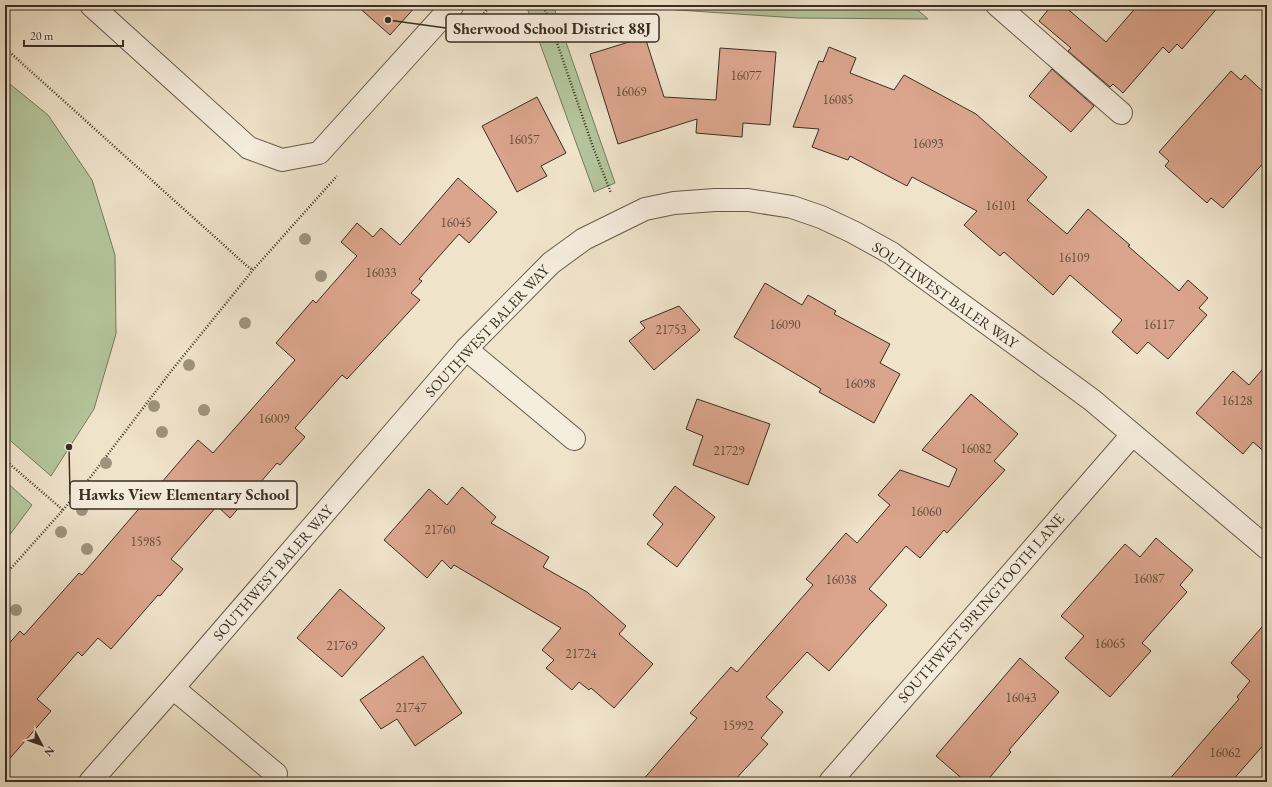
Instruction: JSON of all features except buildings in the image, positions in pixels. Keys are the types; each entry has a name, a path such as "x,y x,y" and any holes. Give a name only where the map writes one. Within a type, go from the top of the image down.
{"street":[{"path":"91,5 249,148 282,160 319,153 453,5"},
{"path":"997,5 1121,113"},
{"name":"SOUTHWEST BALER WAY","path":"90,782 466,349 551,263 584,239 622,220 645,209 674,203 715,200 748,200 792,207 821,217 853,232 891,253 1092,400 1267,548"},
{"path":"466,349 574,439"},
{"name":"SOUTHWEST SPRINGTOOTH LANE","path":"830,782 1132,435"},
{"path":"173,688 276,774"}],"path":[{"path":"476,23 491,5"},
{"path":"542,5 547,14 593,147 622,220"},
{"path":"5,48 253,270"},
{"path":"5,575 63,510 111,451 172,370 253,270 338,176"},
{"path":"5,460 63,510"}],"green space":[{"path":"526,5 553,5 615,183 594,192"},
{"path":"633,5 912,5 928,19 797,18 678,10"},
{"path":"5,80 48,115 92,180 115,255 116,334 94,409 51,476 5,436"},
{"path":"5,481 32,505 5,541"}],"place":[{"name":"Sherwood School District 88J","path":"388,20"},
{"name":"Hawks View Elementary School","path":"69,447"}]}
